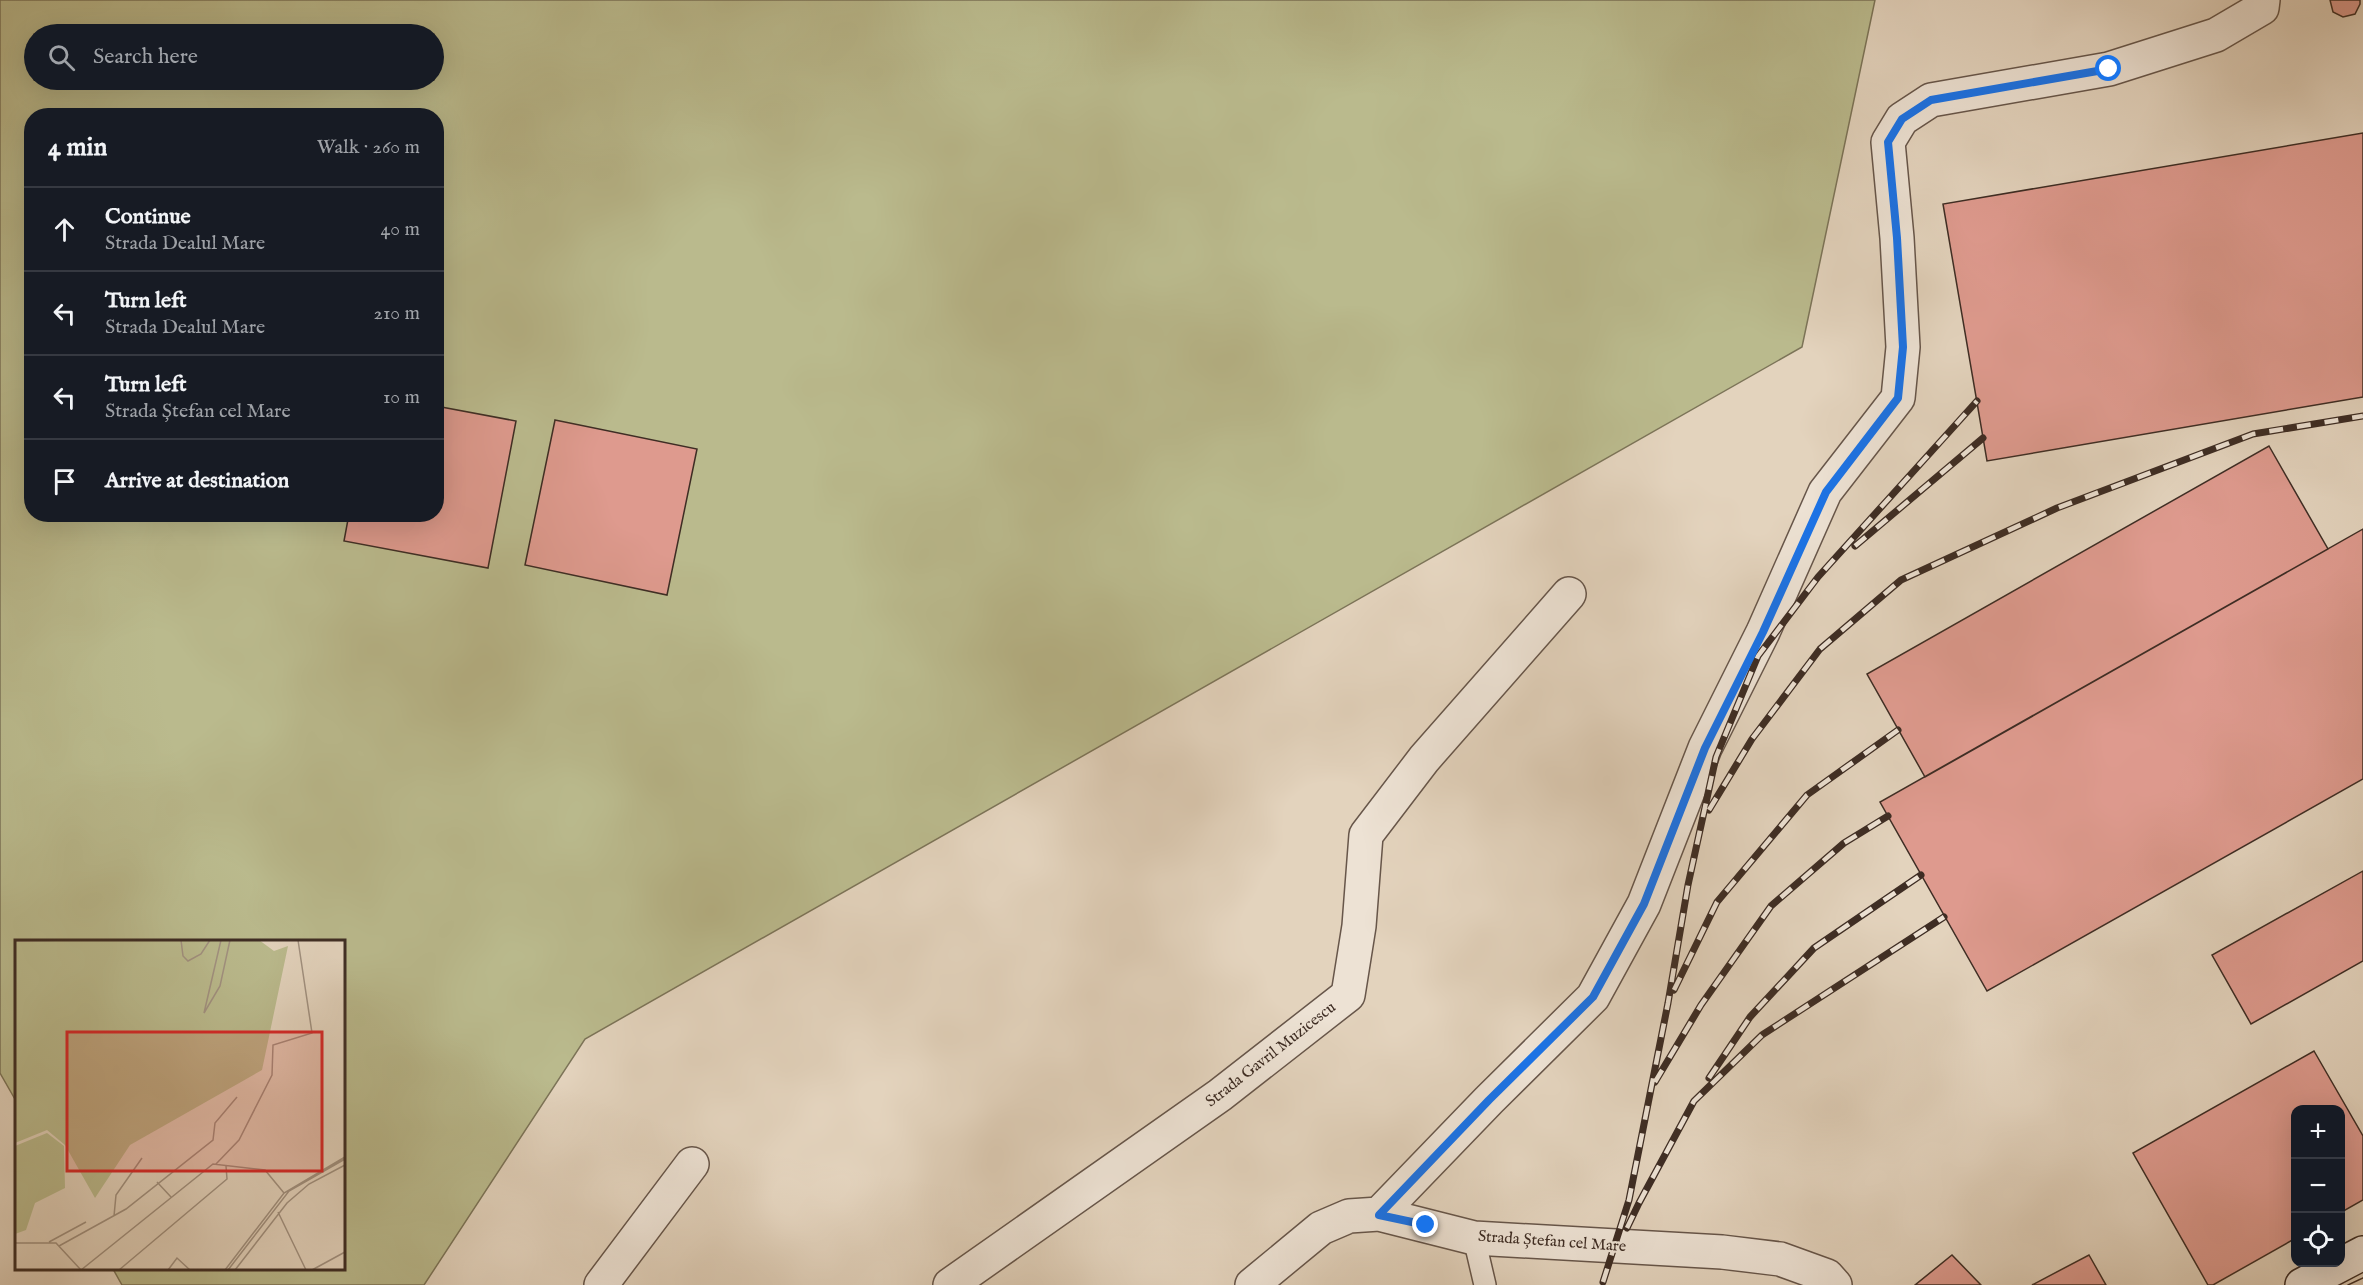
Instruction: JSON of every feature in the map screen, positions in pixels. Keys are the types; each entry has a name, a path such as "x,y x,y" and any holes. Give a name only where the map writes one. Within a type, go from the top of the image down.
{"street":[{"path":"1379,1215 1489,1100 1593,997 1644,904 1705,748 1763,632 1826,492 1898,398 1903,347 1897,238 1888,142 1902,119 1931,100 2109,69 2206,38 2262,8 2263,0"},
{"name":"Strada Gavril Muzicescu","path":"951,1285 1220,1095 1348,995 1359,926 1366,835 1424,759 1569,594"},
{"path":"601,1285 692,1164"},
{"name":"Strada Ștefan cel Mare","path":"1252,1285 1321,1228 1349,1216 1379,1215 1474,1238 1722,1252 1780,1259 1827,1276 1835,1285"},
{"path":"2302,1285 2363,1253"}],"lane":[{"path":"1474,1238 1485,1285"}],"green space":[{"path":"0,0 1875,0 1802,347 585,1039 424,1285 122,1285 114,1270 345,1270 345,940 15,940 15,1099 0,1073"}],"building":[{"path":"2330,0 2360,0 2360,4 2355,14 2343,17 2333,12"},
{"path":"2363,133 2363,397 1987,461 1943,204"},
{"path":"444,408 516,421 488,568 344,541 348,522 444,522"},
{"path":"555,420 697,449 667,595 525,565"},
{"path":"2269,446 2328,549 1925,777 1867,674"},
{"path":"2363,529 2363,779 1987,991 1880,802"},
{"path":"2363,871 2363,961 2251,1024 2212,955"},
{"path":"2314,1051 2363,1136 2363,1200 2345,1210 2345,1105 2291,1105 2291,1241 2213,1285 2208,1285 2133,1153"},
{"path":"1952,1255 1981,1285 1915,1285"},
{"path":"2089,1255 2106,1285 2032,1285"}],"tram line":[{"path":"2348,1285 2363,1278"}],"railway":[{"path":"1603,1282 1629,1200 1668,1003 1688,885 1716,757 1758,656 1818,577 1977,401"},
{"path":"1709,810 1752,739 1820,649 1901,580 2057,508 2253,434 2363,416"},
{"path":"1855,546 1983,438"},
{"path":"1674,990 1717,902 1807,795 1898,730"},
{"path":"1655,1082 1701,1005 1771,906 1844,843 1888,816"},
{"path":"1709,1078 1750,1017 1814,948 1921,875"},
{"path":"1627,1228 1694,1101 1762,1035 1944,917"}],"route":[{"path":"1426,1225 1379,1215 1489,1100 1593,997 1644,904 1705,748 1763,632 1826,492 1898,398 1903,347 1897,238 1888,142 1902,119 1931,100 2109,69"}]}
